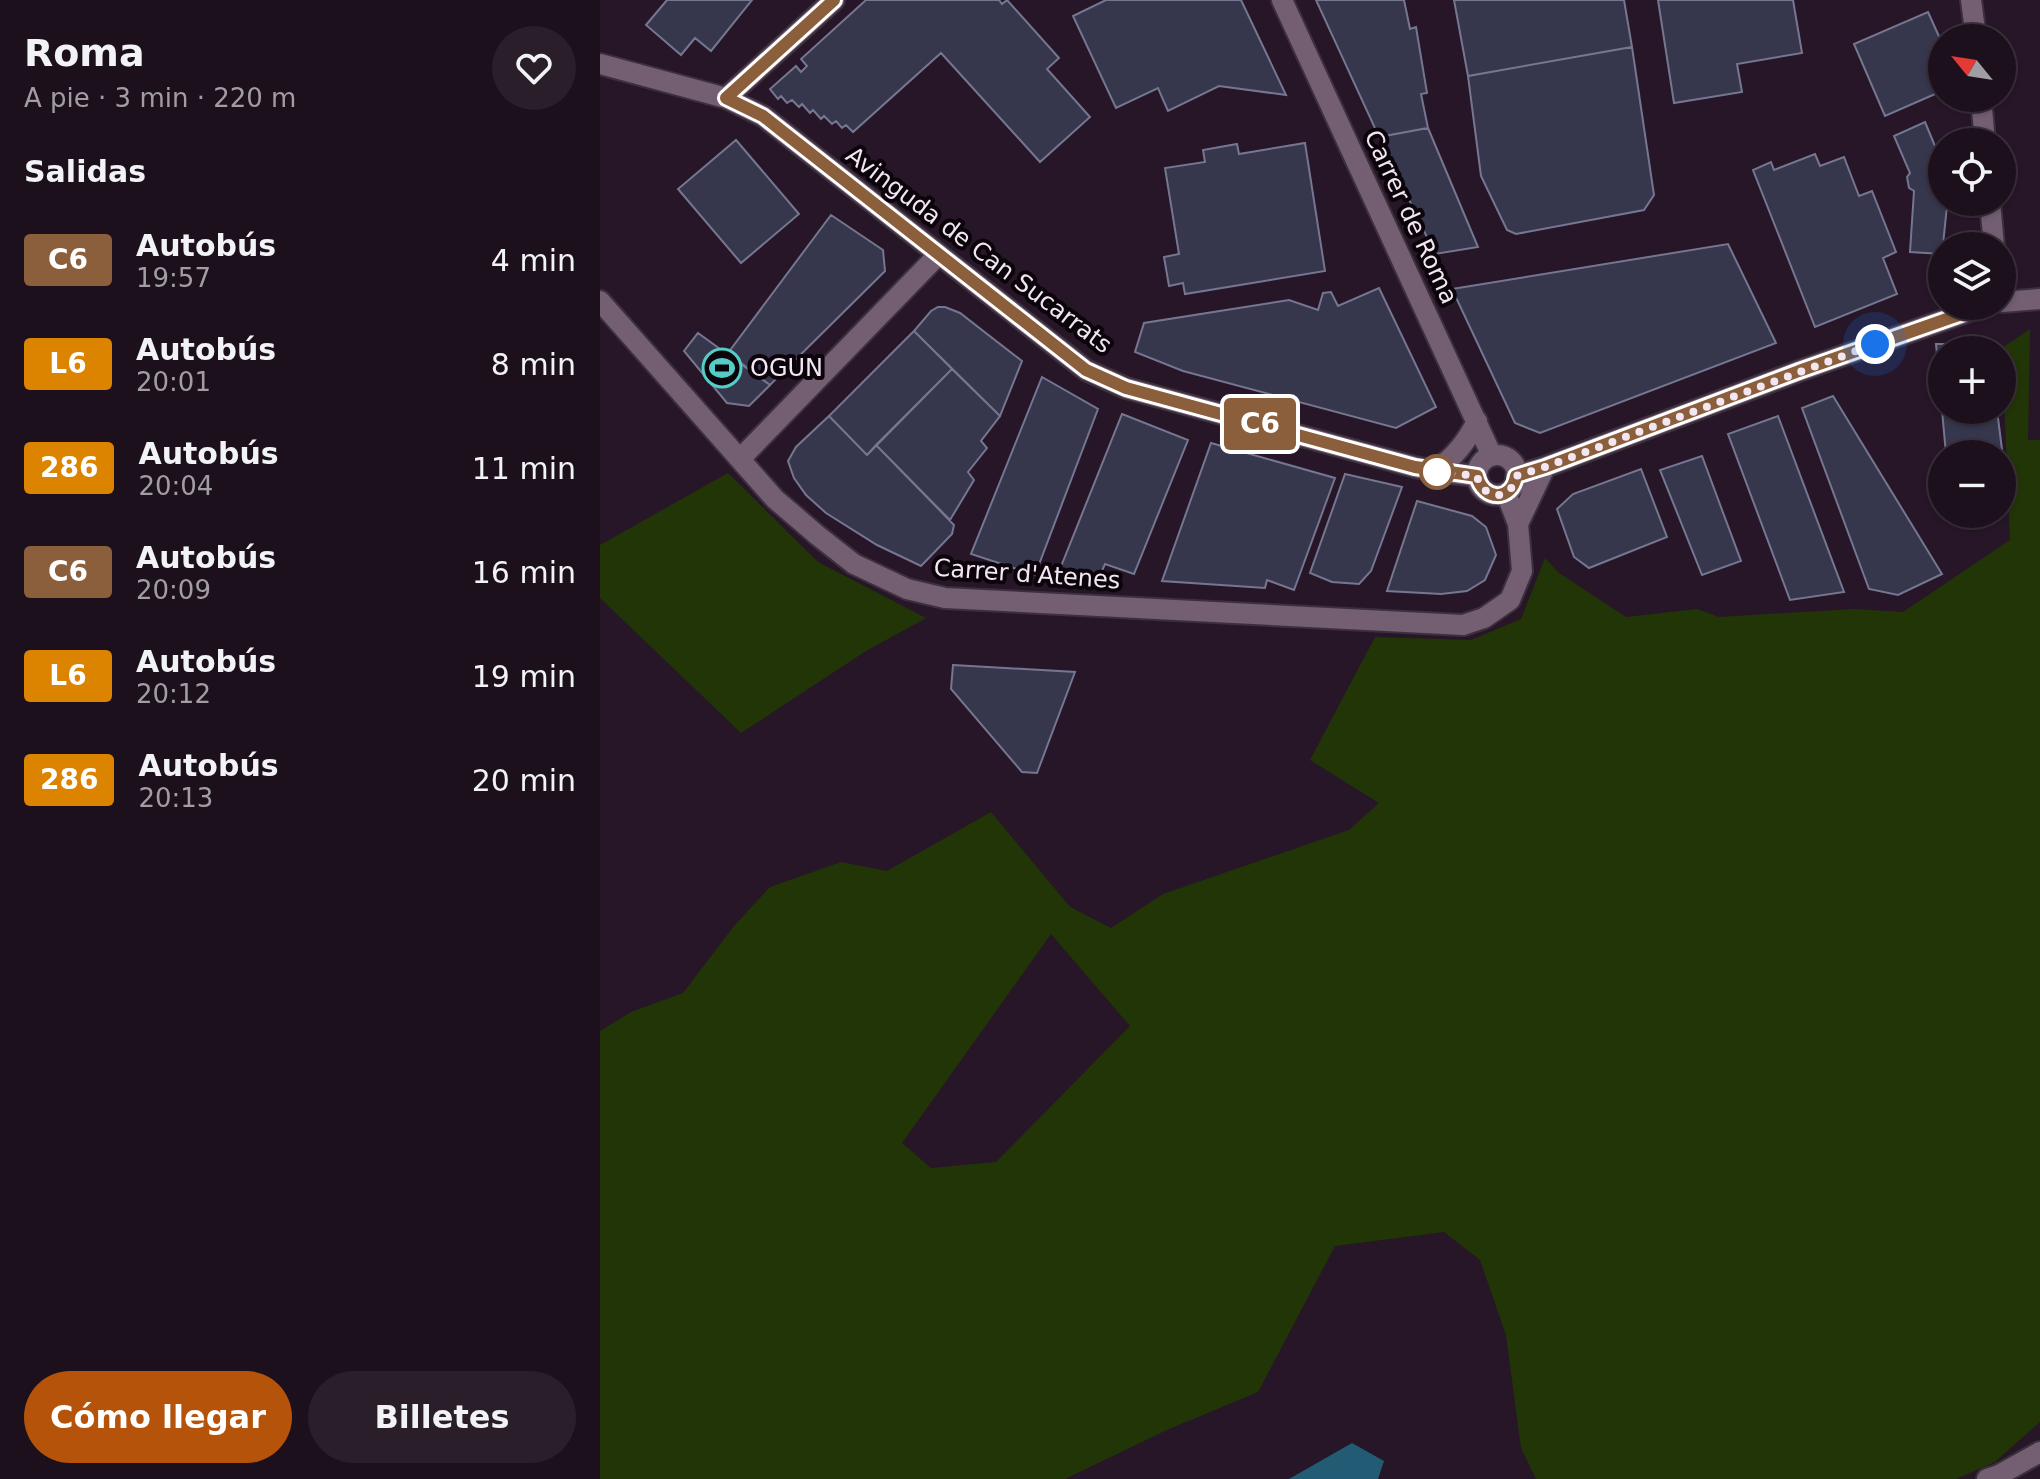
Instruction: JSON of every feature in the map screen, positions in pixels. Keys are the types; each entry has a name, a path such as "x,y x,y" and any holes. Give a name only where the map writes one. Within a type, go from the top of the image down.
{"street":[{"path":"726,98 834,0"},
{"name":"Carrer de Roma","path":"1282,0 1492,456"},
{"path":"1971,0 1974,24"},
{"name":"Avinguda de Can Sucarrats","path":"600,64 726,98 763,116 1086,370 1126,388 1435,471 1477,476"},
{"path":"760,67 758,97 763,116"},
{"path":"740,459 938,255"},
{"path":"2016,301 2040,299"},
{"name":"Carrer d'Atenes","path":"600,301 775,499 854,564 907,589 945,598 1463,625 1484,618 1510,600 1522,571 1518,524"},
{"path":"1518,524 1511,484 1514,465 1504,457 1492,456 1481,463 1477,476 1478,482 1493,495 1511,484 1545,467 1944,320"},
{"path":"1435,471 1456,454 1477,421"},
{"path":"1518,524 1545,467"},
{"path":"1987,1479 2040,1452"}],"green space":[{"path":"2030,329 2028,440 2040,440 2040,1422 1995,1462 1956,1479 1536,1479 1521,1448 1506,1335 1480,1260 1444,1232 1335,1246 1258,1392 1169,1429 1065,1479 600,1479 600,1031 631,1012 683,993 734,926 770,887 841,862 887,871 991,812 1070,907 1111,928 1163,894 1349,830 1379,803 1310,760 1375,637 1471,640 1521,619 1545,558 1559,573 1626,617 1697,609 1719,617 1853,609 1903,612 2010,540 2010,528 2016,528 2016,440 2006,440 2005,424 2016,424 2016,338","holes":["1051,934 1130,1026 996,1162 931,1168 902,1143"]},
{"path":"728,473 818,562 926,618 866,651 741,733 600,598 600,545"}],"water":[{"path":"1352,1443 1384,1461 1378,1479 1289,1479"}],"building":[{"path":"667,0 752,0 711,51 695,38 681,55 646,25"},
{"path":"866,0 999,0 1002,4 1007,0 1059,58 1047,69 1090,117 1040,162 941,53 853,132 846,125 842,128 836,121 832,124 824,116 821,119 813,110 810,113 802,104 799,107 792,100 787,103 781,96 778,99 770,89 796,66 801,72 807,66 801,59"},
{"path":"1106,0 1241,0 1286,95 1219,86 1168,111 1158,88 1116,108 1073,16"},
{"path":"1316,0 1404,0 1410,29 1416,27 1427,93 1421,94 1428,128 1379,137"},
{"path":"1454,0 1624,0 1632,47 1468,76"},
{"path":"1658,0 1793,0 1802,53 1737,64 1742,92 1674,103"},
{"path":"1928,12 1933,24 1928,24 1928,97 1885,116 1854,44"},
{"path":"1632,47 1654,195 1644,210 1516,234 1507,230 1481,176 1468,76"},
{"path":"1925,122 1928,129 1928,216 1946,216 1944,232 1928,232 1928,253 1910,252 1914,191 1909,188 1907,177 1910,173 1894,136"},
{"path":"1428,128 1478,247 1435,254 1379,137"},
{"path":"736,140 799,214 741,263 678,189"},
{"path":"1305,143 1325,271 1185,294 1183,283 1169,286 1164,257 1179,254 1165,168 1205,162 1203,150 1237,144 1239,154"},
{"path":"1815,154 1820,166 1844,157 1859,196 1872,191 1896,252 1883,258 1897,294 1815,327 1753,170 1771,162 1774,170"},
{"path":"831,215 883,250 885,271 770,385 728,353"},
{"path":"1728,244 1776,343 1540,433 1515,423 1452,289"},
{"path":"1379,288 1436,407 1396,428 1183,371 1135,352 1144,323 1289,300 1318,310 1323,293 1331,292 1338,306"},
{"path":"938,307 960,313 1022,361 1000,416 914,331"},
{"path":"914,331 952,369 867,455 829,416"},
{"name":"OGUN","path":"698,333 770,385 749,406 727,403 684,351"},
{"path":"952,369 1000,416 981,441 987,448 968,472 974,480 950,520 876,445"},
{"path":"1042,377 1098,409 1035,575 971,554"},
{"path":"1833,396 1942,574 1898,595 1869,589 1802,408"},
{"path":"1122,414 1188,440 1134,574 1105,564 1101,573 1058,574"},
{"path":"829,416 867,455 876,445 954,525 952,534 921,566 877,545 826,513 806,495 794,478 788,461 796,447"},
{"path":"1778,416 1844,592 1790,600 1728,434"},
{"path":"1943,424 1999,424 2001,440 1945,440"},
{"path":"1211,443 1335,478 1294,590 1267,580 1265,588 1162,581"},
{"path":"1702,456 1741,561 1702,575 1660,470"},
{"path":"1641,469 1667,537 1589,568 1574,557 1557,509 1573,494"},
{"path":"1345,474 1402,487 1371,571 1359,584 1332,582 1310,573"},
{"path":"1417,501 1472,516 1486,527 1496,555 1485,580 1467,591 1441,594 1387,591"},
{"path":"953,665 1075,672 1037,773 1022,772 951,689"}],"bus line":[{"name":"C6","path":"834,0 726,98 763,116 1086,370 1126,388 1415,467 1477,476 1482,488 1493,495 1511,489 1516,476 1942,320"}],"place":[{"name":"OGUN","path":"722,368"}],"route":[{"path":"1437,472 1477,476 1482,488 1493,495 1500,495 1511,489 1516,476 1875,344"}]}
